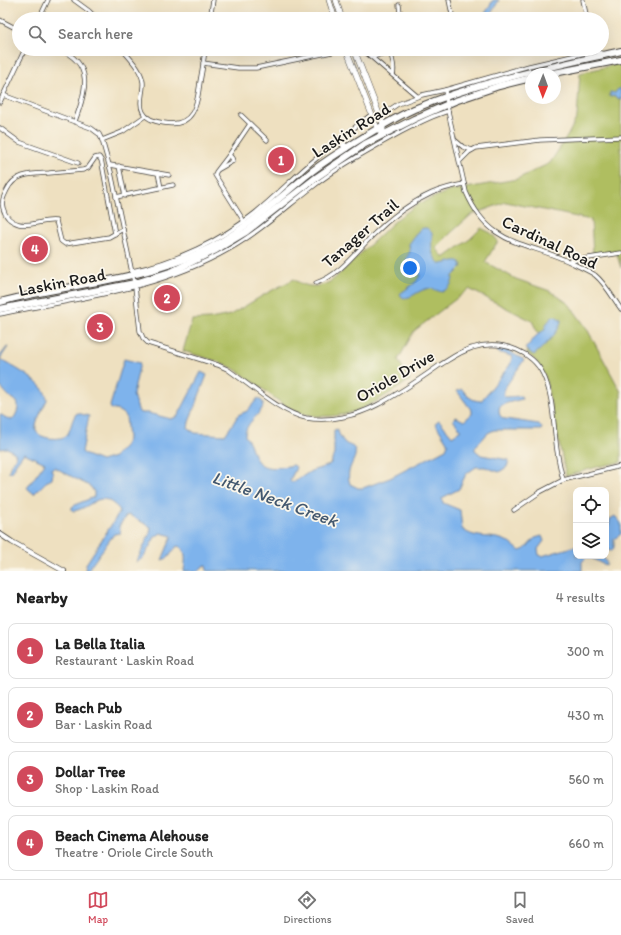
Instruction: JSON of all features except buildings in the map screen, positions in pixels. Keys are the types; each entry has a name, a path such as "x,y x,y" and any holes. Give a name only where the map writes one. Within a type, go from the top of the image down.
{"main road":[{"path":"329,0 333,12"},
{"path":"336,0 340,12"},
{"name":"Laskin Road","path":"609,54 621,51"},
{"path":"349,56 377,128 385,137"},
{"path":"357,56 384,124 385,137"},
{"name":"Laskin Road","path":"561,68 603,56"},
{"name":"Laskin Road","path":"561,70 621,60"},
{"name":"Laskin Road","path":"0,302 170,265 200,253 247,228 322,164 384,124 446,93 482,84 539,66 542,68"},
{"name":"Laskin Road","path":"0,309 32,305 135,285 192,263 216,250 353,151 499,86 525,80"},
{"path":"340,140 346,148"},
{"path":"30,295 32,305"}],"street":[{"path":"42,12 48,0"},
{"path":"74,0 90,12"},
{"path":"211,12 213,0"},
{"path":"449,0 452,12"},
{"path":"583,0 586,12"},
{"path":"398,5 400,12"},
{"path":"0,20 12,26"},
{"path":"0,102 22,56"},
{"path":"72,56 78,62 86,87 75,121"},
{"path":"128,56 142,76 144,87 141,106 145,116 164,123 176,123 188,118 196,105 204,56"},
{"path":"203,63 238,68 251,68 311,56"},
{"path":"392,56 395,67 393,75"},
{"path":"539,66 573,56"},
{"path":"373,57 418,96"},
{"path":"389,110 398,104 418,96 446,93"},
{"name":"Cardinal Road","path":"446,93 447,108 464,184 470,202 478,214 495,232 508,239 568,261 596,276 621,308"},
{"path":"2,95 92,128 99,134 102,140 122,132 145,116"},
{"name":"Laskin Road","path":"247,228 289,184 317,158 372,114"},
{"path":"241,115 267,140"},
{"path":"247,228 215,178 217,171 229,156 250,124"},
{"path":"0,128 19,142 78,163"},
{"path":"460,161 465,154 472,150 540,140 621,137"},
{"name":"Oriole Drive","path":"102,140 110,165 133,273 140,331 145,340 152,345 227,369 281,408 297,415 307,418 331,419 368,409 400,392 460,353 473,348 498,345 518,350 536,363 543,372 550,399 557,453 563,480"},
{"path":"455,140 463,147 472,150"},
{"path":"217,171 233,161 229,156"},
{"path":"115,234 102,164 99,157 95,158 91,165 83,170 32,173 20,176 13,182 3,197 3,209 10,219 25,225 56,221 61,241 65,244 109,237 115,234 123,229"},
{"path":"317,158 322,164"},
{"path":"110,165 169,175"},
{"path":"119,166 125,196"},
{"path":"158,173 161,188"},
{"name":"Tanager Trail","path":"316,284 337,272 384,225 408,207 437,191 464,184"},
{"path":"116,197 173,185"},
{"path":"568,261 621,253"},
{"name":"Laskin Road","path":"0,314 32,305"},
{"path":"514,510 540,492 563,480 621,466"},
{"path":"0,534 64,571"}],"green space":[{"path":"621,63 621,268 616,251 593,255 591,220 506,202 471,215 436,248 444,258 470,239 481,228 491,233 498,241 485,262 516,279 550,291 569,304 586,327 621,392 621,462 566,476 545,376 536,361 526,352 540,337 532,321 469,289 414,331 398,360 410,380 366,407 343,414 316,416 297,412 287,407 235,369 216,361 183,351 192,320 210,319 230,315 294,279 309,286 319,286 329,282 397,219 418,204 449,191 517,179 550,163 568,135 577,117 580,73"}],"water":[{"path":"493,0 499,0 492,12 486,12"},
{"path":"621,88 621,99 615,96 610,97 610,92 615,93"},
{"path":"427,228 432,233 433,253 436,260 440,264 459,261 462,265 453,276 450,286 442,292 428,289 410,297 403,298 400,294 416,282 420,276 419,268 407,262 407,257 410,252 409,244 419,230"},
{"path":"553,316 561,320 558,329 534,355 525,349 536,336 544,330 547,323"},
{"path":"8,347 0,359 0,356"},
{"name":"Little Neck Creek","path":"499,348 507,350 524,360 504,389 503,395 506,397 521,396 522,399 500,406 499,410 501,417 505,419 539,424 542,428 541,430 494,430 488,433 475,447 475,450 481,455 509,460 507,467 499,472 485,467 476,467 466,474 459,489 442,498 443,503 460,510 462,529 471,534 504,540 520,551 525,549 535,538 542,536 544,541 538,549 539,555 542,556 573,547 573,559 585,559 582,562 582,571 207,571 206,565 199,571 184,571 185,556 183,549 180,547 177,546 168,558 162,560 172,536 161,533 155,537 144,557 136,563 150,533 151,527 129,515 126,516 119,526 121,533 114,534 88,570 85,570 86,564 119,513 119,509 112,503 101,499 81,509 74,511 72,510 72,507 77,504 94,497 94,492 91,487 54,467 51,469 53,473 52,479 46,482 34,494 27,488 45,463 24,453 15,465 12,472 9,472 10,466 16,458 15,453 7,448 0,449 0,414 12,420 18,409 18,404 0,387 0,359 36,382 46,394 47,400 36,424 36,431 41,436 51,438 64,437 69,432 77,413 89,416 82,452 101,461 114,457 125,445 128,439 126,416 119,411 111,409 110,406 124,359 140,363 133,395 139,412 171,419 178,416 201,372 207,375 188,428 195,433 225,435 238,415 247,411 258,398 263,402 263,406 248,426 245,436 259,463 263,466 273,468 294,465 296,467 290,481 294,482 311,471 327,466 331,463 334,454 334,430 337,429 346,444 353,447 355,450 355,457 349,473 350,484 358,488 363,488 390,478 446,449 448,444 435,423 439,420 452,436 461,430 453,420 456,417 464,421 472,414 472,411 457,391 462,389 470,398 481,401 510,365 512,358 511,356 497,352"},
{"path":"615,516 621,523 621,534 614,539 614,547 612,551 609,550 610,519"},
{"path":"592,559 604,559 607,563 606,565"}],"place":[{"name":"La Bella Italia","path":"281,160"},
{"name":"Beach Cinema Alehouse","path":"35,249"},
{"name":"Beach Pub","path":"167,298"},
{"name":"Dollar Tree","path":"100,327"}]}
